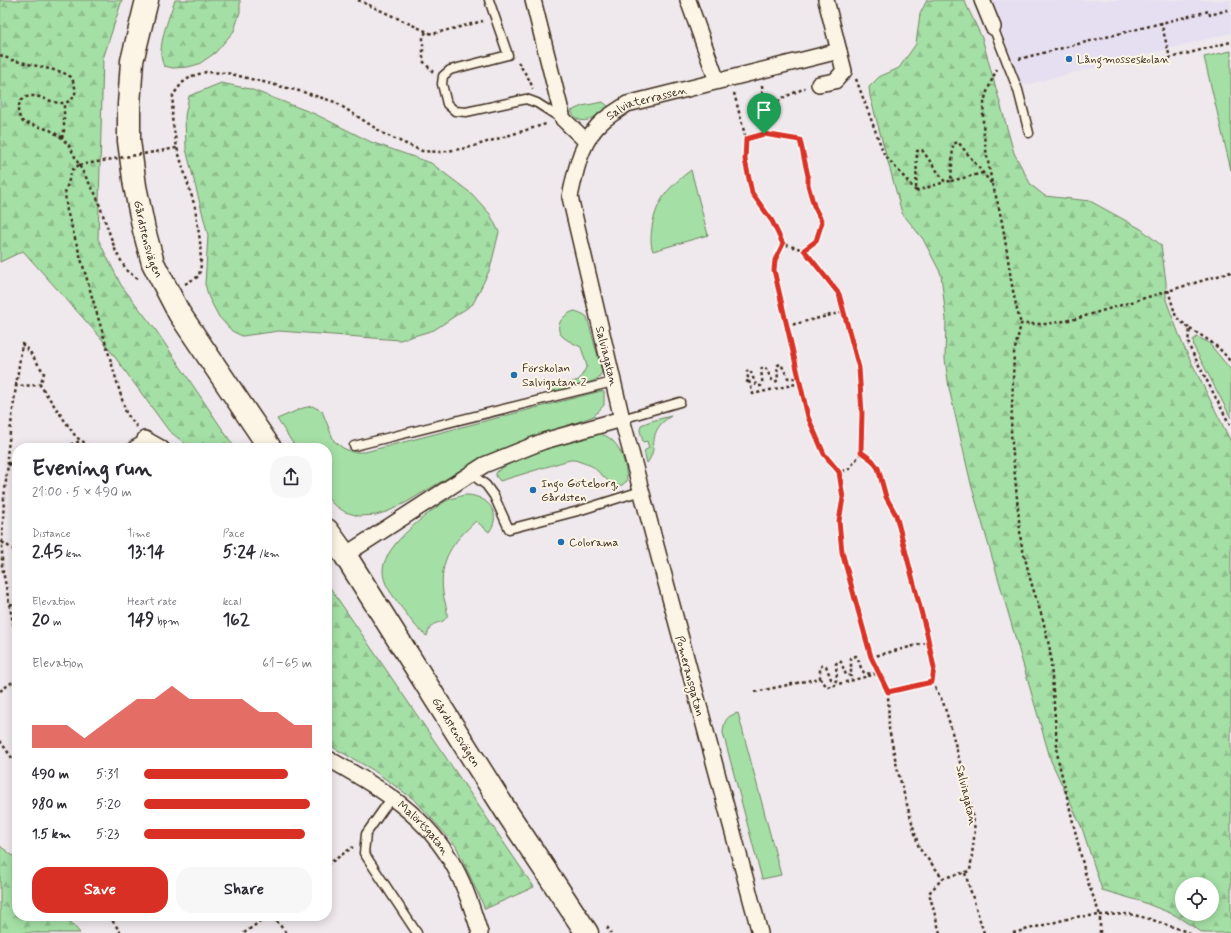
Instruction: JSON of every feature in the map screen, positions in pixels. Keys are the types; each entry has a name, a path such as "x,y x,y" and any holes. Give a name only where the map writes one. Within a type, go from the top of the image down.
{"street":[{"name":"Gårdstensvägen","path":"146,0 132,61 129,105 129,142 135,186 144,230 154,263 179,313 267,443"},
{"path":"533,0 563,119 586,141"},
{"path":"688,0 717,81"},
{"path":"819,84 835,81 844,71 826,0"},
{"path":"982,0 993,27"},
{"name":"Salviaterrassen","path":"586,141 604,120 627,104 839,51"},
{"name":"Salviagatan","path":"586,141 576,169 570,197 622,419"},
{"path":"345,555 484,465 544,441 622,419"},
{"name":"Pomeransgatan","path":"622,419 760,933"},
{"path":"145,439 152,443"},
{"name":"Gårdstensvägen","path":"332,537 345,555 508,814 587,933"},
{"name":"Malörtsgatan","path":"332,761 375,785 392,797 416,817 442,847 465,890 480,933"}],"lane":[{"path":"489,0 508,55 450,70 443,76 442,84 447,104 455,110 466,112 526,99 537,103 563,119"},
{"path":"993,27 1018,90 1029,133"},
{"path":"354,446 613,382"},
{"path":"622,419 680,402"},
{"path":"139,443 145,439"},
{"path":"471,474 486,486 494,496 509,529 578,511 641,491"},
{"path":"392,797 366,834 364,853 417,933"}],"path":[{"path":"358,0 432,34 496,18"},
{"path":"1100,933 1100,915 1086,877 1058,759 1050,650 1021,542 1011,433 1014,353 1021,324 1015,303 999,204 992,184 986,147 983,117 985,96 1000,64 1209,10 1210,15 1231,9"},
{"path":"1161,22 1170,58 1231,42"},
{"path":"426,32 423,37 423,61 431,70 443,76"},
{"path":"0,55 17,62 68,74 73,81 76,92 70,101 64,103 55,102 30,95 23,98 20,102 18,111 20,118 23,122 50,130 62,138 70,147 96,195 116,252 127,271 140,280"},
{"path":"508,55 515,59 523,69 535,93 537,103"},
{"path":"844,71 858,79 884,154 916,191"},
{"path":"169,293 198,276 201,265 200,242 195,207 177,148 172,118 173,95 182,83 192,76 206,72 227,73 303,92 335,102 386,135 422,151 440,152 468,148 563,119"},
{"path":"762,80 764,134"},
{"path":"764,134 780,99 799,89 819,84"},
{"path":"732,86 746,139 745,160 752,193 772,221 783,244 804,250 839,294 844,312 859,368 862,413 861,452 849,469 839,472"},
{"path":"62,138 64,131 64,103"},
{"path":"746,139 764,134 800,140 808,176 808,185 814,206 822,222 816,241 804,250"},
{"path":"951,181 953,144 958,142 992,184"},
{"path":"145,439 126,413 67,210 65,193 72,170 79,165 177,148"},
{"path":"916,191 917,151 922,150 945,182"},
{"path":"916,191 945,182 984,173"},
{"path":"783,244 775,260 774,270 808,417 824,454 839,472 843,498 839,521 842,552 871,657 888,692 889,728 898,772 919,848 943,878"},
{"path":"1021,324 1047,324 1075,319 1168,290 1231,273"},
{"path":"1168,290 1176,317 1211,341 1226,355 1231,363"},
{"path":"787,326 844,312"},
{"path":"1190,328 1188,341 1190,348 1231,427"},
{"path":"12,615 2,566 2,542 4,498 8,464 7,456 22,344 30,352 44,373 40,385"},
{"path":"799,378 788,378 781,364 776,366 778,380 775,382 772,380 768,370 765,367 761,370 763,383 761,386 756,384 750,370 747,370 746,374 747,382 753,394 800,383"},
{"path":"792,379 793,384"},
{"path":"16,386 40,385"},
{"path":"40,385 76,437 85,443"},
{"path":"75,443 82,441"},
{"path":"861,452 872,460 878,468 886,497 896,515 929,642 934,668 932,682 888,692"},
{"path":"8,464 12,463"},
{"path":"8,464 12,466"},
{"path":"2,542 12,549"},
{"path":"871,657 929,642"},
{"path":"856,656 865,673 879,673 827,687 820,678 820,667 823,664 826,666 831,679 836,681 836,664 838,661 841,662 846,676 851,676 851,658 856,656"},
{"path":"755,692 820,678"},
{"path":"0,691 12,682"},
{"name":"Salviagatan","path":"932,682 943,702 949,721 969,796 975,830 970,871 965,873"},
{"path":"0,741 12,758"},
{"path":"332,861 351,848 364,844"},
{"path":"940,933 929,893 943,878 965,873 984,933"},
{"path":"1014,933 1075,917 1130,914 1150,919 1190,933"},
{"path":"113,921 121,933"},
{"path":"244,933 261,921"},
{"path":"277,921 286,933"}],"shaded area":[{"name":"Långmosseskolan","path":"991,0 1231,0 1231,33 1021,86"}],"green space":[{"path":"0,0 122,0 103,59 98,239 121,285 155,329 232,443 185,443 169,431 101,338 23,251 0,262"},
{"path":"175,0 240,0 240,12 234,31 215,53 199,64 188,67 173,68 164,66 161,51 162,42"},
{"path":"927,0 964,0 982,38 1014,153 1031,185 1045,196 1090,201 1141,229 1161,245 1166,282 1166,300 1183,345 1231,442 1231,933 1203,933 1184,921 1219,921 1219,877 1175,877 1175,915 1140,901 1102,890 1082,828 1051,761 971,484 949,388 945,359 946,319 941,274 923,239 902,213 870,96 869,87 879,77 899,68 916,44 920,14"},
{"path":"1231,51 1231,170 1204,57"},
{"path":"221,83 250,89 315,114 371,142 431,163 472,194 490,214 499,232 490,269 473,304 434,330 400,340 279,331 242,336 232,331 219,317 209,298 205,284 208,235 186,149 185,116 189,96"},
{"path":"603,102 609,107 590,120 580,120 575,117 571,111 582,106"},
{"path":"691,170 708,235 653,251 651,233 657,209 670,188"},
{"path":"575,311 587,317 602,371 599,377 593,381 549,393 548,388 579,380 587,366 581,347 563,337 559,329 559,325 563,317"},
{"path":"1197,337 1208,342 1231,370 1231,418 1194,347 1193,340"},
{"path":"601,391 604,392 604,405 594,416 525,441 466,467 407,502 389,511 376,515 359,516 345,512 333,504 332,443 293,443 277,419 303,408 312,406 322,411 334,441 343,448 352,452 365,452"},
{"path":"671,416 658,428 655,434 653,451 647,463 644,451 649,448 647,441 643,442 640,430 641,425"},
{"path":"596,433 608,437 617,445 620,451 626,469 627,481 622,485 615,487 592,466 575,460 559,463 500,481 496,476 496,473 501,468 522,458 553,446"},
{"path":"464,495 472,495 485,501 490,506 493,511 493,525 489,532 476,521 460,537 449,552 445,561 442,581 447,617 442,622 431,626 427,636 413,623 392,594 384,580 383,569 391,550 408,530 428,513 446,501"},
{"path":"332,590 534,887 485,909 456,846 416,801 373,770 332,747"},
{"path":"738,713 781,875 762,879 723,733 724,725 728,717"},
{"path":"0,846 12,855 12,921 70,921 80,933 0,933"}],"place":[{"name":"Långmosseskolan","path":"1069,59"},
{"name":"Förskolan Salvigatan 2","path":"514,375"},
{"name":"Ingo Göteborg, Gårdsten","path":"533,490"},
{"name":"Colorama","path":"561,542"}],"route":[{"path":"764,134 800,140 808,176 808,185 814,206 822,222 816,241 804,250 839,294 859,368 862,413 861,452 872,460 878,468 886,497 896,515 927,634 934,668 932,682 888,692 871,657 842,552 839,521 843,498 839,472 824,454 808,417 774,270 775,260 783,244 772,221 752,193 745,160 746,139 764,134"}]}
